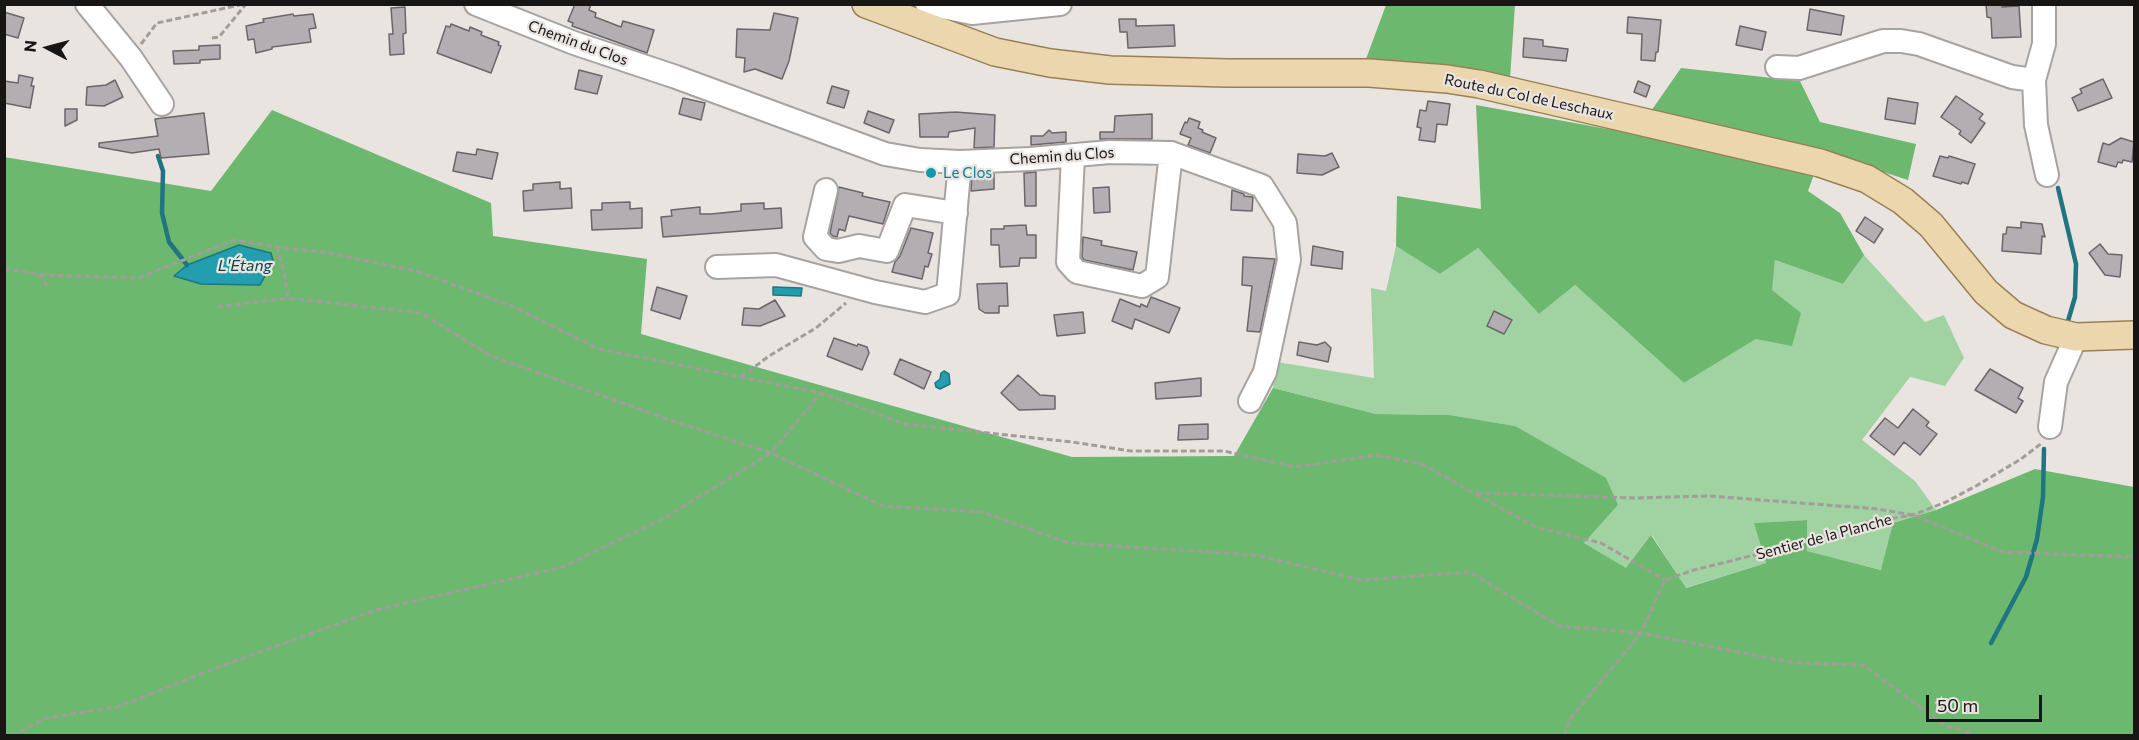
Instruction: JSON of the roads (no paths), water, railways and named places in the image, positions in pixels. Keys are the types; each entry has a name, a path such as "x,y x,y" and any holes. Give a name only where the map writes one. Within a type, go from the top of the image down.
{"main road":[{"name":"Route du Col de Leschaux","path":"866,4 995,52 1050,63 1110,70 1369,73 1447,79 1479,84 1820,163 1867,179 1903,201 1930,225 1986,292 2013,315 2046,330 2076,337 2134,335"}],"street":[{"path":"87,4 131,58 162,104"},
{"name":"Chemin du Clos","path":"476,4 574,43 676,77 885,154 920,160 960,162 1110,152 1171,153 1262,186 1285,223 1289,260 1265,372 1250,401"},
{"path":"927,4 972,13 1060,4"},
{"path":"2044,4 2043,45 2034,80 2036,125 2047,175"},
{"path":"1777,67 1799,68 1883,41 1901,41 1919,44 2012,77 2034,80"},
{"path":"1073,156 1068,262 1077,272 1142,286 1157,276 1171,153"},
{"path":"717,267 776,265 875,292 925,302 948,294 960,162"},
{"path":"826,190 815,237 826,249 838,251 859,246 887,251 905,205 956,213"},
{"path":"2050,427 2055,382 2076,337"}],"water":[{"name":"L'Étang","path":"239,245 271,253 273,261 260,285 201,284 174,276 187,265"},
{"path":"773,287 802,288 801,296 773,295"},
{"path":"944,371 949,374 950,384 940,389 935,383"}],"waterway":[{"path":"158,156 163,171 162,213 169,242 187,265"},
{"path":"2058,188 2076,264 2075,297 2068,321"},
{"path":"1991,643 2026,577 2037,539 2043,497 2044,449"}],"place":[{"name":"Le Clos","path":"931,173"}]}
